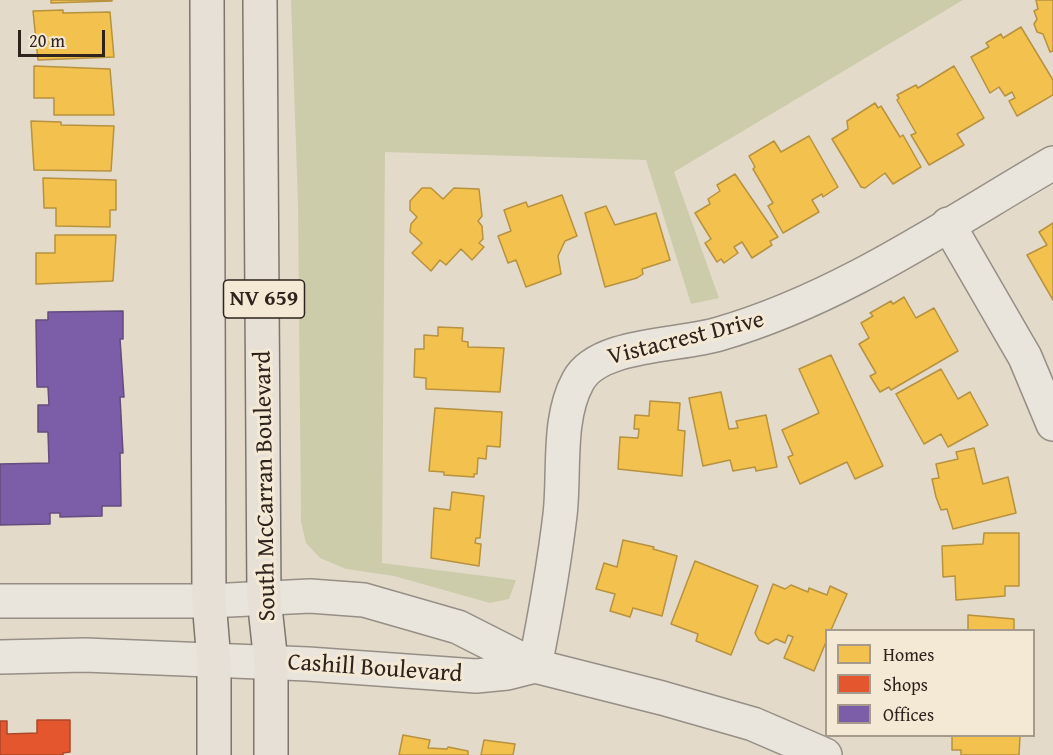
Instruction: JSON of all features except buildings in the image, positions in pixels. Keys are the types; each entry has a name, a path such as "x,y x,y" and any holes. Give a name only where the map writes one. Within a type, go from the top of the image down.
{"main road":[{"name":"NV 659","path":"207,0 209,601 214,661 214,755"},
{"name":"South McCarran Boulevard","path":"260,0 264,598 271,663 271,755"}],"street":[{"name":"Vistacrest Drive","path":"535,666 560,514 570,396 579,378 595,362 616,352 709,337 776,316 823,297 1053,164"},
{"path":"948,224 1025,357 1053,424"},
{"name":"Cashill Boulevard","path":"0,601 209,601 310,596 364,600 404,609 458,627 535,666 753,724 825,755"},
{"name":"Cashill Boulevard","path":"0,657 85,654 476,676 507,673 535,666"}],"green space":[{"path":"291,0 963,0 674,172 719,298 691,304 646,160 385,152 382,563 516,580 509,599 490,603 394,576 346,569 320,558 306,543 301,522 298,204"}]}
